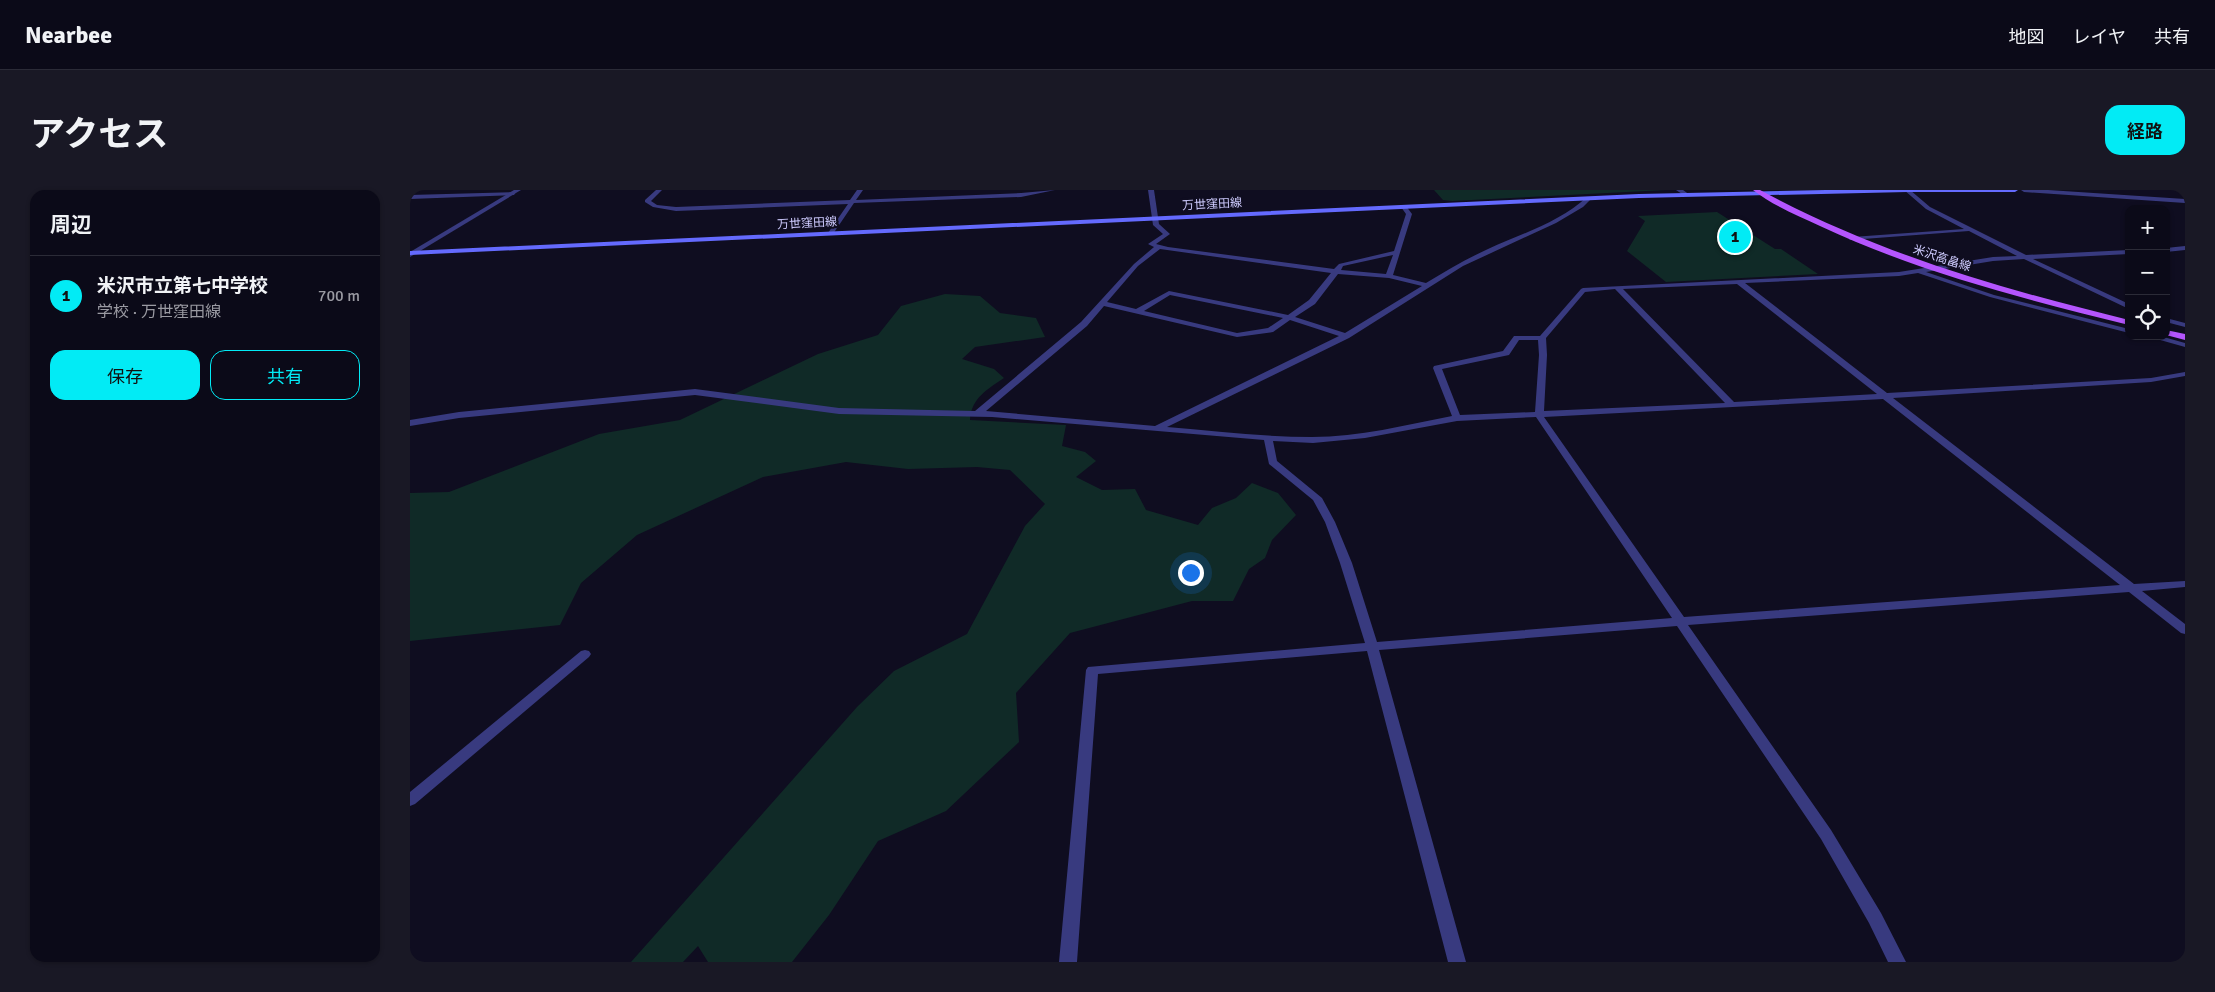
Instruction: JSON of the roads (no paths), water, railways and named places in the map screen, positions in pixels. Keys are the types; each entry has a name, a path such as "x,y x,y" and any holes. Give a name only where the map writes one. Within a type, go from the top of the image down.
{"main road":[{"name":"万世窪田線","path":"411,253 1687,194 1807,191 2015,190"},
{"name":"米沢高畠線","path":"1759,192 1852,239 1933,269 2009,292 2125,322"},
{"path":"2170,333 2185,337"}],"street":[{"path":"659,190 647,201 655,206 676,209 1021,195 1052,190"},
{"path":"831,233 860,190"},
{"path":"1150,190 1156,225 1166,234 1151,244 1158,247 1337,272 1390,276 1426,285"},
{"path":"1680,190 1687,194"},
{"path":"1907,190 1921,204 1970,230 2125,305"},
{"path":"2024,190 2185,201"},
{"path":"410,197 510,191"},
{"path":"411,253 510,191"},
{"path":"411,253 510,191"},
{"path":"1158,428 1212,399 1346,336 1426,285 1478,256 1584,204 1589,198"},
{"path":"1390,276 1409,214 1404,207"},
{"path":"1852,239 1970,230"},
{"path":"977,414 1084,324 1136,266 1158,247"},
{"path":"2170,250 2185,248"},
{"path":"1102,303 1237,335 1270,330 1312,302 1341,265 1397,252"},
{"path":"1897,962 1878,923 1821,825 1687,634 1681,622 1539,415 1543,355 1542,338 1583,290 1921,272 1985,260 2125,252"},
{"path":"1921,272 1992,296 2125,330"},
{"path":"1738,281 2185,630"},
{"path":"1617,287 1672,346 1732,405"},
{"path":"1136,312 1169,293 1288,317 1346,336"},
{"path":"2170,321 2185,325"},
{"path":"1457,418 1437,368 1506,353 1517,338 1542,338"},
{"path":"2166,340 2185,345"},
{"path":"410,423 459,415 695,392 728,394 839,411 977,414 1313,440 1365,435 1457,418 1732,405 2151,380 2185,374"},
{"path":"1268,438 1272,462 1317,498 1330,522 1346,563 1372,647 1457,962"},
{"path":"1068,962 1092,670 1681,622 2185,584"},
{"path":"410,800 585,654"}],"place":[{"name":"米沢市立第七中学校","path":"1735,237"}]}
